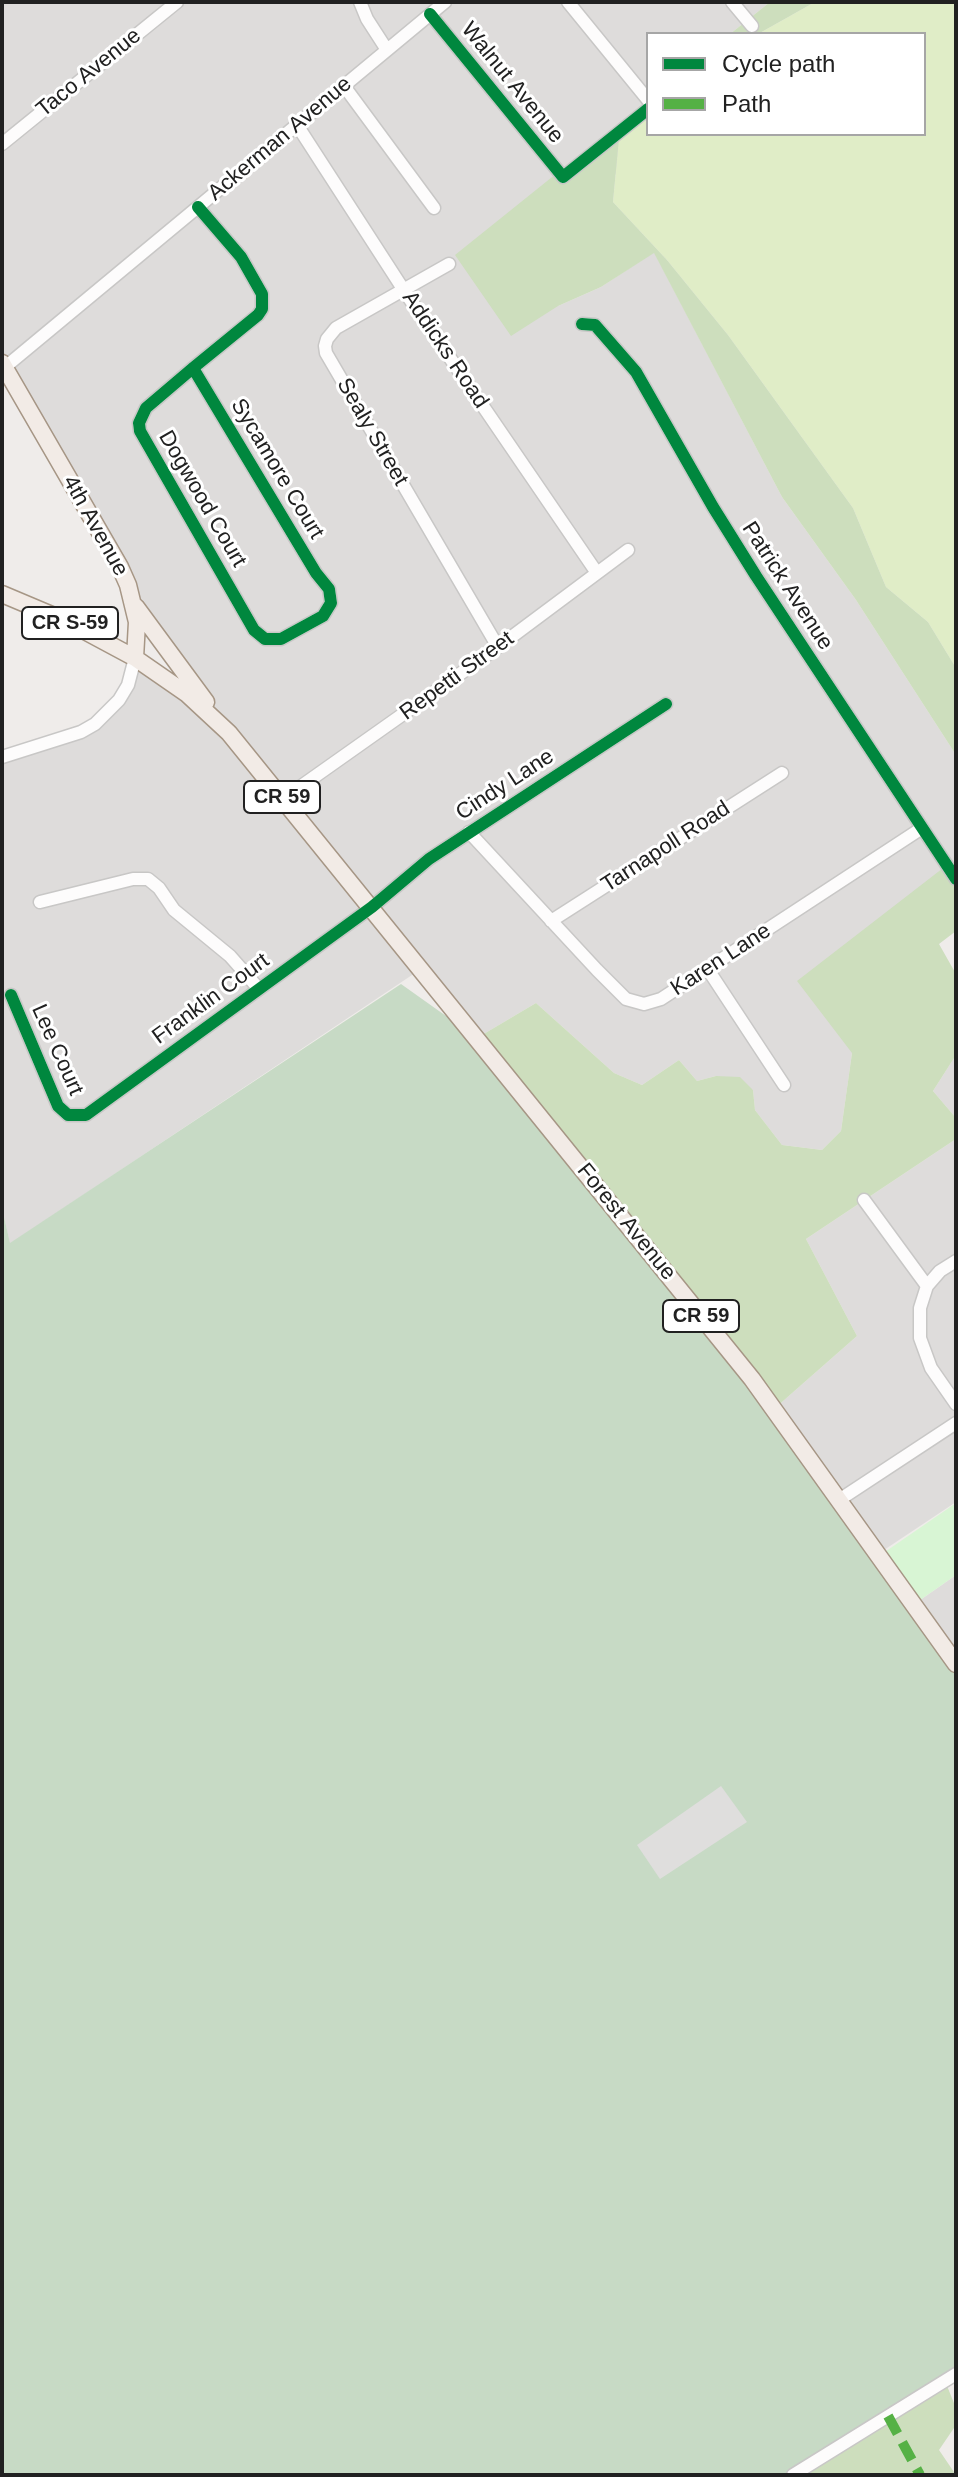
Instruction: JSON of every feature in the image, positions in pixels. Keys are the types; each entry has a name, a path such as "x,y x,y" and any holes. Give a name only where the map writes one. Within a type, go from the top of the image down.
{"main road":[{"name":"4th Avenue","path":"3,366 120,567 137,622 135,658"},
{"name":"CR S-59","path":"2,594 66,621 135,658"},
{"path":"133,603 229,733"},
{"name":"CR 59","path":"135,658 187,694 229,733 372,907"},
{"name":"Forest Avenue","path":"372,907 752,1379 956,1664"}],"street":[{"name":"Taco Avenue","path":"2,144 177,2"},
{"path":"360,2 387,50"},
{"name":"Ackerman Avenue","path":"3,366 445,2"},
{"path":"568,2 646,98"},
{"path":"732,2 752,26"},
{"name":"Walnut Avenue","path":"430,14 563,177 646,111"},
{"path":"344,86 434,208"},
{"name":"Addicks Road","path":"297,125 405,292 597,573"},
{"name":"Dogwood Court","path":"198,207 241,257 262,294 263,302 258,315 146,408 139,423 140,431 254,630 265,639 281,639 323,616 331,603 329,589"},
{"name":"Sealy Street","path":"449,264 405,292 336,328 327,339 326,353 498,647"},
{"name":"Patrick Avenue","path":"582,324 595,325 636,372 749,565 956,879"},
{"name":"Sycamore Court","path":"193,368 316,573 329,589"},
{"name":"Repetti Street","path":"283,799 498,647 628,550"},
{"path":"2,757 81,732 95,724 119,700 128,685 135,658"},
{"name":"Cindy Lane","path":"372,907 429,859 666,704"},
{"name":"Tarnapoll Road","path":"551,921 782,773"},
{"name":"Karen Lane","path":"469,832 626,999 634,1003 653,1003 922,828"},
{"path":"40,902 133,879 148,879 154,882 174,910 230,956 259,989"},
{"name":"Franklin Court","path":"72,1116 86,1115 372,907"},
{"path":"707,968 784,1085"},
{"name":"Lee Court","path":"11,995 58,1106 72,1116"},
{"path":"864,1200 927,1286"},
{"path":"956,1261 940,1271 927,1286 920,1308 920,1338 931,1368 956,1404"},
{"path":"839,1500 956,1423"},
{"path":"793,2475 956,2374"}],"shaded area":[{"path":"2,2 770,2 732,32 646,32 646,105 558,306 601,287 654,252 782,497 856,600 956,755 956,879 852,1053 841,1131 822,1150 782,1145 755,1110 753,1090 716,1076 697,1081 679,1060 642,1085 614,1073 536,1003 477,1038 421,969 10,1244 2,1208 2,757 81,732 108,714 135,658 209,713 133,603 2,363"},
{"path":"956,1055 956,1118 933,1091"},
{"path":"956,1139 956,1502 878,1554 774,1409 857,1336 806,1239"},
{"path":"956,1575 956,1664 913,1605"},
{"path":"721,1786 747,1822 660,1879 637,1845"}],"green space":[{"path":"770,2 815,2 762,32 732,32"},
{"path":"815,2 956,2 956,668 928,622 886,587 853,508 728,335 667,260 613,202 619,138 646,116 646,136 926,136 926,32 762,32"},
{"path":"646,102 619,138 613,202 667,260 728,335 853,508 886,587 928,622 956,668 956,755 856,600 782,497 654,253 601,287 558,306 511,336 455,255"},
{"path":"947,865 956,879 956,931 939,944 956,974 956,1055 933,1091 956,1118 956,1139 806,1239 857,1336 774,1409 477,1038 536,1003 614,1073 642,1085 679,1060 697,1081 716,1076 740,1077 753,1090 755,1110 782,1145 822,1150 841,1131 852,1053 797,981"},
{"path":"401,984 477,1038 752,1379 956,1664 956,2374 793,2475 2,2475 2,1208 10,1243"},
{"path":"956,1503 956,1575 913,1605 879,1556"},
{"path":"945,2381 956,2408 956,2425 939,2450 956,2475 793,2475"}],"marked path":[{"path":"888,2416 920,2475"}],"cycle path":[{"path":"430,14 563,177 646,111"},
{"path":"193,368 316,573 329,589 331,603 323,616 281,639 265,639 254,630 140,431 139,423 146,408 262,309 262,294 241,257 198,207"},
{"path":"582,324 595,325 636,372 756,576 956,879"},
{"path":"11,995 58,1106 68,1115 86,1115 372,907 429,859 666,704"}]}
